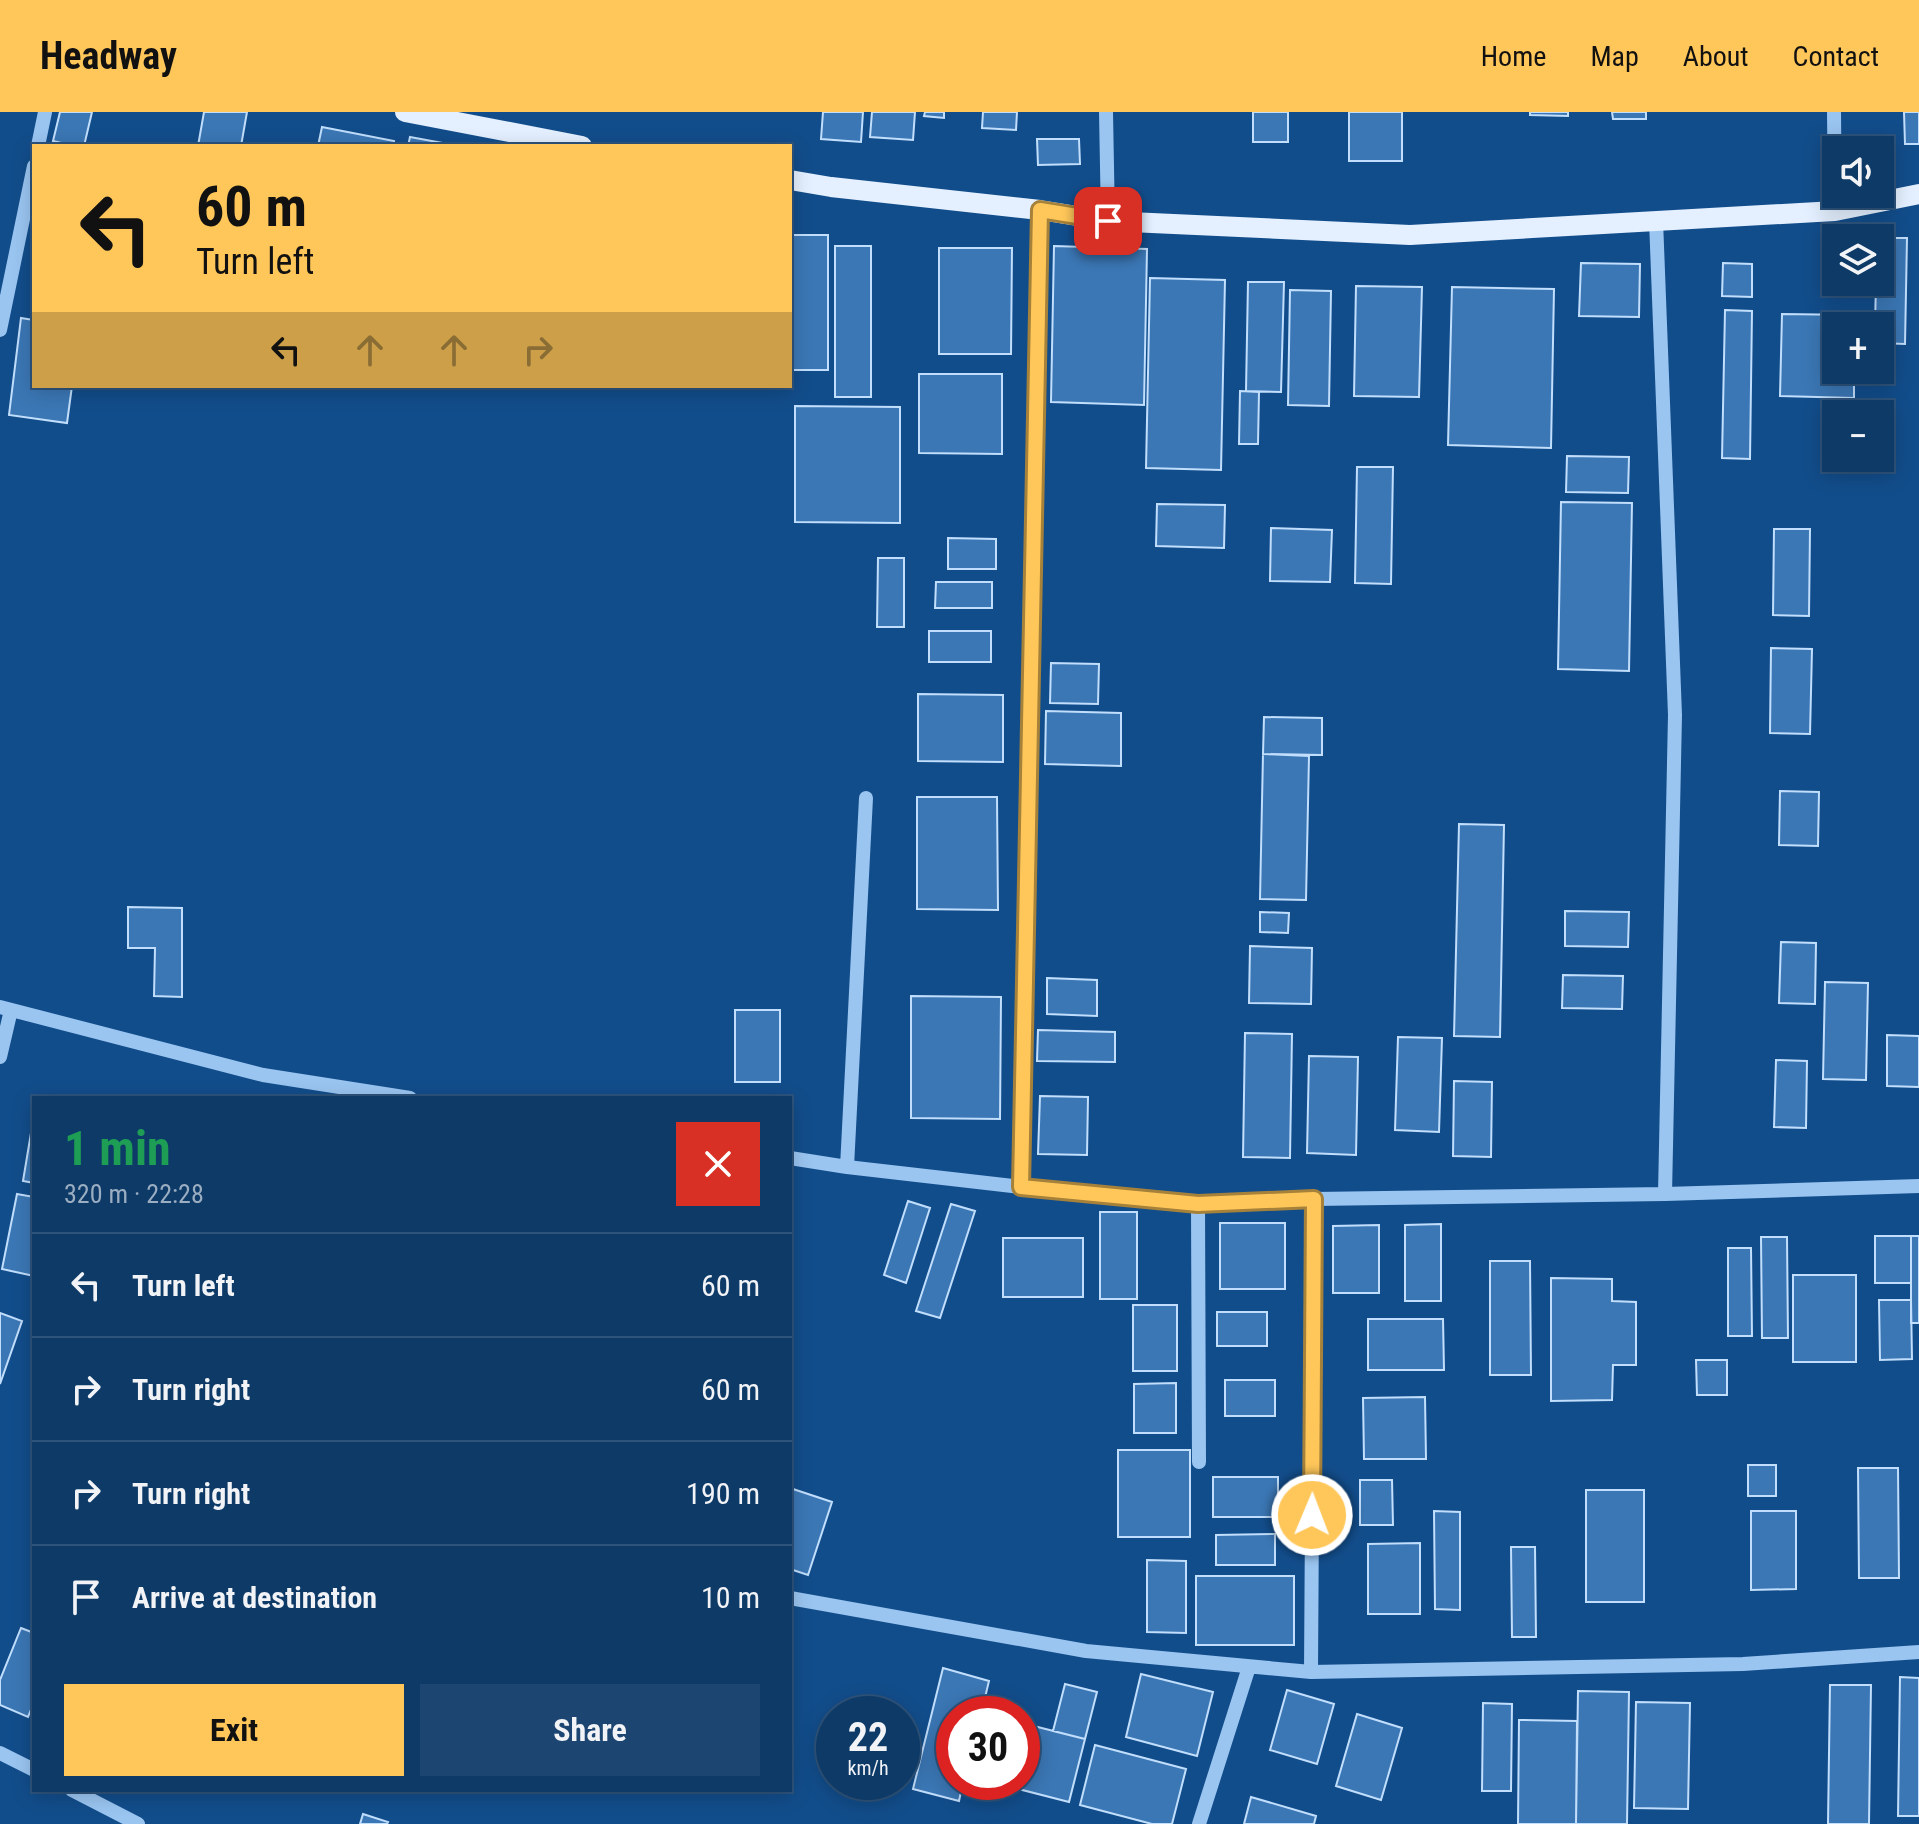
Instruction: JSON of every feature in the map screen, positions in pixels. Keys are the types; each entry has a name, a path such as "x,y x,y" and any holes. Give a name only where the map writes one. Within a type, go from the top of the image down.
{"main road":[{"path":"405,112 572,144"},
{"path":"792,180 1108,221 1410,235 1835,211 1919,194"}],"street":[{"path":"38,144 45,112"},
{"path":"1106,112 1108,221"},
{"path":"1834,112 1835,211"},
{"path":"0,330 32,176"},
{"path":"1021,1187 1040,210"},
{"path":"1656,220 1675,715 1665,1194"},
{"path":"847,1167 866,798"},
{"path":"0,1057 6,1008 263,1075 397,1096"},
{"path":"792,1158 1021,1187 1198,1204 1919,1186"},
{"path":"1311,1672 1314,1199"},
{"path":"1198,1204 1199,1462"},
{"path":"792,1598 1086,1651 1311,1672 1743,1664 1919,1652"},
{"path":"1199,1824 1249,1667"},
{"path":"0,1753 32,1769"},
{"path":"76,1792 138,1824"}],"building":[{"path":"60,112 92,112 84,144 53,141"},
{"path":"204,112 247,112 241,144 198,144"},
{"path":"823,112 863,112 861,142 821,139"},
{"path":"872,112 915,112 913,140 870,137"},
{"path":"925,112 944,112 944,118 924,116"},
{"path":"983,112 1017,112 1016,130 982,128"},
{"path":"1253,112 1288,112 1288,142 1253,142"},
{"path":"1349,112 1402,112 1402,161 1349,161"},
{"path":"1530,112 1568,112 1568,116 1530,115"},
{"path":"1612,112 1646,112 1646,119 1613,119"},
{"path":"1904,112 1919,112 1919,144 1905,144"},
{"path":"322,127 394,141 393,144 318,144"},
{"path":"410,137 448,144 408,144"},
{"path":"1037,139 1079,139 1080,164 1038,165"},
{"path":"792,235 828,235 828,370 792,370"},
{"path":"1894,238 1907,238 1905,344 1894,344 1894,312 1875,312 1876,296 1894,296"},
{"path":"835,246 871,246 871,397 835,397"},
{"path":"1054,246 1147,249 1144,405 1051,402"},
{"path":"939,248 1012,248 1011,354 939,354"},
{"path":"1581,263 1640,264 1639,317 1579,316"},
{"path":"1723,263 1752,264 1752,297 1722,296"},
{"path":"1150,278 1225,280 1221,470 1146,468"},
{"path":"1248,282 1284,282 1281,392 1246,391"},
{"path":"1356,286 1422,287 1419,397 1354,396"},
{"path":"1452,287 1554,289 1551,448 1448,445"},
{"path":"1290,290 1331,291 1329,406 1288,405"},
{"path":"1725,310 1752,311 1750,459 1722,458"},
{"path":"1782,314 1822,315 1822,384 1854,384 1854,398 1780,396"},
{"path":"21,318 32,320 32,388 72,388 67,423 9,415"},
{"path":"919,374 1002,374 1002,454 919,453"},
{"path":"1240,391 1259,392 1258,444 1239,444"},
{"path":"795,406 900,407 900,523 795,522"},
{"path":"1567,456 1629,457 1628,493 1566,492"},
{"path":"1357,467 1393,467 1391,584 1355,583"},
{"path":"1561,502 1632,503 1629,671 1558,669"},
{"path":"1157,504 1225,505 1224,548 1156,546"},
{"path":"1271,528 1332,530 1330,582 1270,581"},
{"path":"1774,529 1810,529 1809,616 1773,615"},
{"path":"948,538 996,539 996,569 948,569"},
{"path":"878,558 904,558 904,627 877,627"},
{"path":"936,582 992,582 992,608 935,608"},
{"path":"929,631 991,631 991,662 929,662"},
{"path":"1771,648 1812,649 1810,734 1770,733"},
{"path":"1051,663 1099,664 1098,704 1050,703"},
{"path":"918,694 1003,695 1003,762 918,761"},
{"path":"1046,711 1121,713 1121,766 1045,764"},
{"path":"1264,717 1322,718 1322,755 1263,754"},
{"path":"1263,754 1309,756 1306,900 1260,899"},
{"path":"1780,791 1819,792 1818,846 1779,845"},
{"path":"917,797 997,797 998,910 917,909"},
{"path":"1459,824 1504,825 1500,1037 1454,1036"},
{"path":"128,907 182,908 182,997 154,996 155,948 128,948"},
{"path":"1565,911 1629,912 1628,947 1565,946"},
{"path":"1260,912 1289,913 1288,933 1260,932"},
{"path":"1781,942 1816,943 1815,1004 1779,1003"},
{"path":"1250,946 1312,948 1311,1004 1249,1003"},
{"path":"1563,975 1623,976 1622,1009 1562,1008"},
{"path":"1047,978 1097,980 1097,1016 1047,1014"},
{"path":"1825,982 1868,983 1866,1080 1823,1079"},
{"path":"911,996 1001,997 1000,1119 911,1118"},
{"path":"735,1010 780,1010 780,1082 735,1082"},
{"path":"1038,1030 1115,1032 1115,1062 1037,1061"},
{"path":"1245,1033 1292,1034 1290,1158 1243,1157"},
{"path":"1887,1035 1919,1036 1919,1087 1887,1086"},
{"path":"1398,1037 1442,1038 1439,1132 1395,1130"},
{"path":"1309,1056 1358,1057 1356,1155 1307,1153"},
{"path":"1776,1060 1807,1061 1806,1128 1774,1127"},
{"path":"1454,1081 1492,1082 1491,1157 1453,1156"},
{"path":"1040,1096 1088,1097 1087,1155 1038,1154"},
{"path":"31,1133 32,1133 32,1183 23,1181"},
{"path":"17,1194 32,1197 32,1276 2,1269"},
{"path":"908,1201 930,1208 906,1283 884,1275"},
{"path":"951,1204 975,1211 940,1318 916,1311"},
{"path":"1100,1212 1137,1212 1137,1299 1100,1299"},
{"path":"1220,1223 1285,1223 1285,1289 1220,1289"},
{"path":"1441,1224 1441,1301 1405,1301 1405,1225"},
{"path":"1379,1225 1379,1293 1333,1293 1333,1226"},
{"path":"1875,1236 1911,1236 1911,1283 1875,1283"},
{"path":"1911,1236 1919,1236 1919,1323 1911,1323"},
{"path":"1761,1237 1787,1237 1788,1338 1762,1338"},
{"path":"1003,1238 1083,1238 1083,1297 1003,1297"},
{"path":"1728,1248 1751,1248 1752,1336 1728,1336"},
{"path":"1490,1261 1530,1261 1531,1375 1490,1375"},
{"path":"1793,1275 1856,1275 1856,1362 1793,1362"},
{"path":"1551,1278 1612,1279 1612,1301 1636,1302 1636,1365 1613,1365 1612,1400 1551,1401"},
{"path":"1879,1300 1911,1300 1912,1359 1880,1360"},
{"path":"1133,1305 1177,1305 1177,1371 1133,1371"},
{"path":"1217,1312 1267,1312 1267,1346 1217,1346"},
{"path":"0,1313 22,1321 0,1384"},
{"path":"1368,1319 1443,1319 1444,1370 1368,1370"},
{"path":"1696,1360 1727,1360 1727,1395 1697,1395"},
{"path":"1225,1380 1275,1380 1275,1416 1225,1416"},
{"path":"1176,1383 1176,1433 1134,1433 1134,1384"},
{"path":"1425,1397 1426,1459 1364,1459 1363,1398"},
{"path":"1118,1450 1190,1450 1190,1537 1118,1537"},
{"path":"1748,1465 1776,1465 1776,1496 1748,1496"},
{"path":"1858,1468 1898,1468 1899,1578 1859,1578"},
{"path":"1213,1477 1278,1477 1278,1517 1213,1517"},
{"path":"1360,1480 1392,1480 1393,1525 1360,1525"},
{"path":"792,1489 832,1502 808,1575 792,1570"},
{"path":"1586,1490 1644,1490 1644,1602 1586,1602"},
{"path":"1434,1511 1460,1512 1460,1610 1435,1609"},
{"path":"1751,1511 1796,1511 1796,1589 1751,1590"},
{"path":"1275,1534 1275,1565 1216,1565 1216,1535"},
{"path":"1420,1543 1420,1614 1368,1614 1368,1544"},
{"path":"1511,1547 1535,1547 1536,1637 1512,1637"},
{"path":"1147,1560 1186,1561 1186,1633 1147,1632"},
{"path":"1196,1576 1294,1576 1294,1645 1196,1645"},
{"path":"21,1628 32,1632 32,1707 28,1717 0,1705 0,1680"},
{"path":"943,1668 989,1681 985,1696 936,1696"},
{"path":"1141,1674 1213,1692 1197,1756 1126,1737"},
{"path":"1900,1677 1919,1678 1919,1816 1898,1816"},
{"path":"1065,1684 1097,1692 1085,1739 1053,1731"},
{"path":"1830,1685 1871,1685 1869,1824 1828,1824"},
{"path":"1287,1690 1334,1704 1317,1764 1270,1750"},
{"path":"1578,1691 1629,1692 1627,1824 1576,1824"},
{"path":"936,1696 936,1795 920,1791 920,1761"},
{"path":"1636,1702 1690,1703 1688,1809 1634,1808"},
{"path":"1483,1703 1512,1704 1511,1791 1482,1791"},
{"path":"1357,1714 1402,1728 1381,1800 1336,1786"},
{"path":"1519,1720 1577,1721 1576,1824 1518,1824"},
{"path":"1040,1728 1085,1739 1069,1802 1040,1795"},
{"path":"1095,1745 1186,1769 1172,1824 1152,1824 1080,1805"},
{"path":"1251,1797 1316,1816 1314,1824 1244,1824"},
{"path":"363,1814 388,1822 360,1824"}],"route":[{"path":"1108,221 1040,210 1021,1187 1198,1204 1314,1199 1312,1515"}]}
